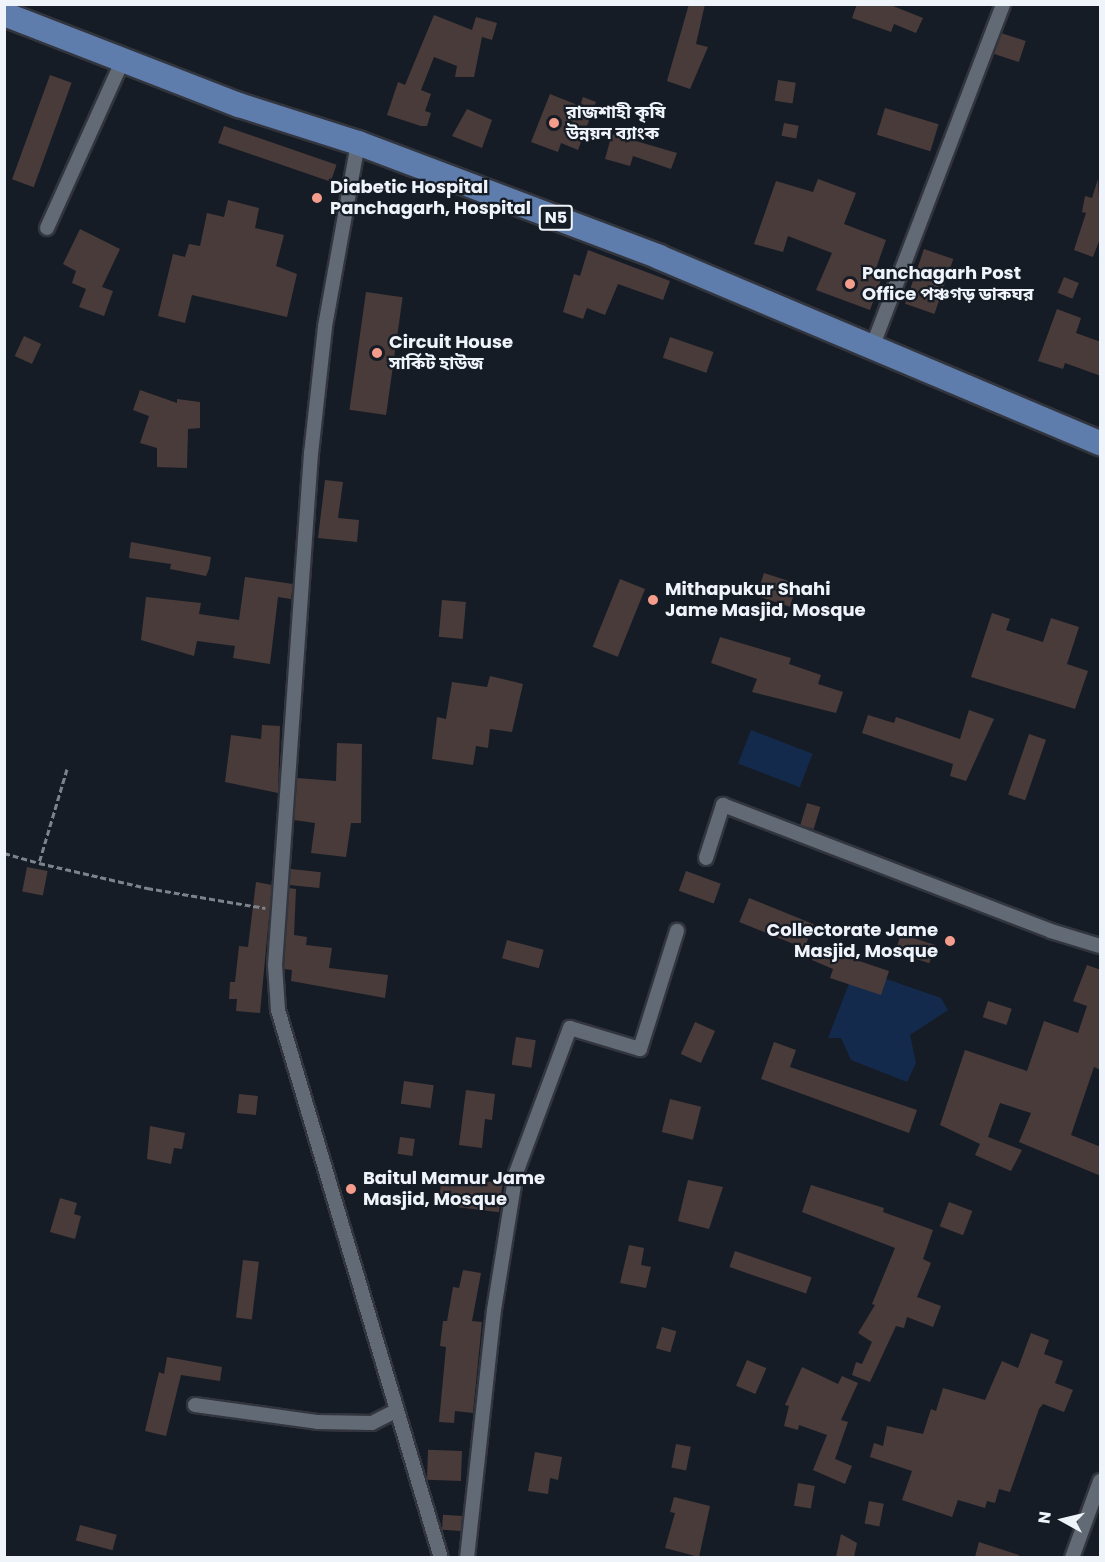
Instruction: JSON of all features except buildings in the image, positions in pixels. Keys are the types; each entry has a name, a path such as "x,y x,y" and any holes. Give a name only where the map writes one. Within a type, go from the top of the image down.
{"highway":[{"name":"N5","path":"4,14 239,105 358,143 658,257 873,345 1101,443"}],"street":[{"path":"873,345 1003,4"},
{"path":"47,228 123,60"},
{"path":"358,143 325,327 311,453 275,965 278,1010 441,1557"},
{"path":"706,858 723,805 1051,931 1101,946"},
{"path":"467,1557 494,1310 516,1173 570,1028 640,1049 677,931"},
{"path":"195,1405 339,1423 372,1424 397,1410"},
{"path":"1072,1557 1101,1481"}],"path":[{"path":"39,863 67,769"},
{"path":"4,853 39,863 250,908 278,908"}],"shaded area":[{"path":"751,730 813,754 800,787 738,764"},
{"path":"855,968 941,998 948,1010 910,1035 916,1063 907,1082 851,1060 841,1038 828,1038"}],"place":[{"name":"রাজশাহী কৃষি উন্নয়ন ব্যাংক","path":"554,123"},
{"name":"Diabetic Hospital Panchagarh, Hospital","path":"317,198"},
{"name":"Panchagarh Post Office পঞ্চগড় ডাকঘর","path":"850,284"},
{"name":"Circuit House সার্কিট হাউজ","path":"377,353"},
{"name":"Mithapukur Shahi Jame Masjid, Mosque","path":"653,600"},
{"name":"Collectorate Jame Masjid, Mosque","path":"950,941"},
{"name":"Baitul Mamur Jame Masjid, Mosque","path":"351,1189"}]}
